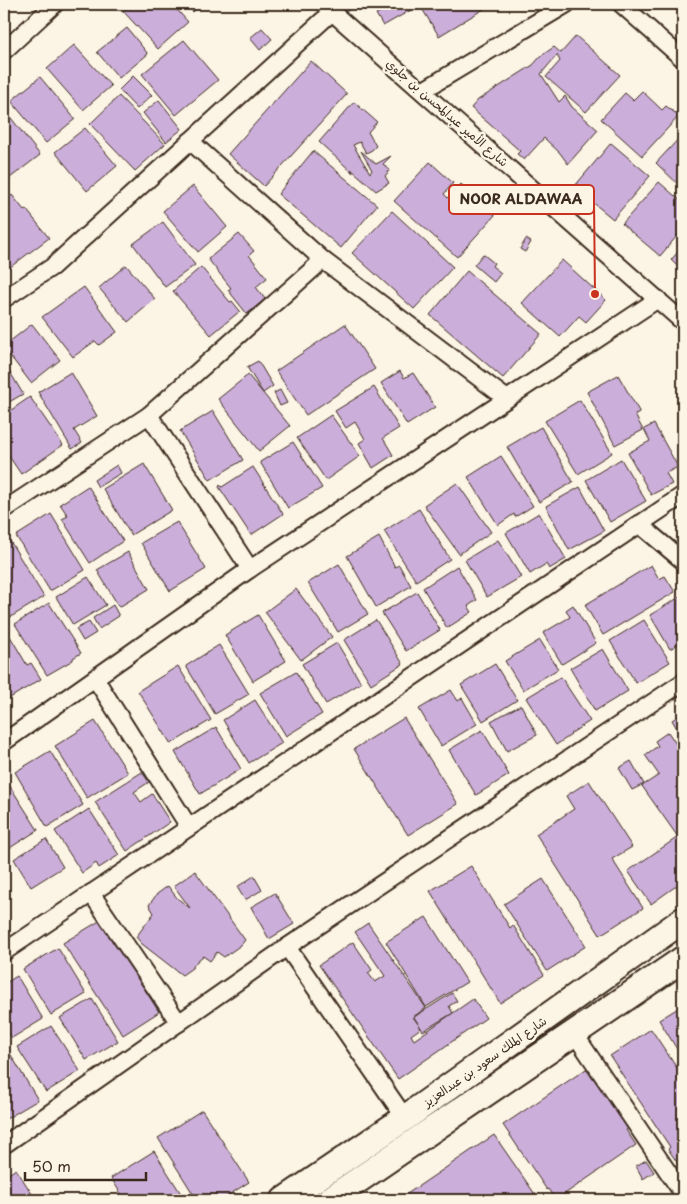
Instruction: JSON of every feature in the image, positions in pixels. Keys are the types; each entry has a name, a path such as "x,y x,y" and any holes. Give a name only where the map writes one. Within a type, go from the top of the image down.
{"main road":[{"name":"شارع الملك سعود بن عبدالعزيز","path":"284,1200 405,1118 683,920"},
{"name":"شارع الملك سعود بن عبدالعزيز","path":"329,1200 683,959"}],"street":[{"path":"4,51 56,4"},
{"path":"422,91 567,4"},
{"path":"620,4 683,59"},
{"path":"4,299 52,267 190,141 328,8"},
{"name":"شارع الأمير عبدالمحسن بن جلوي","path":"328,8 683,322"},
{"path":"190,141 323,260 507,400"},
{"path":"7,502 149,415 323,260"},
{"path":"4,742 250,569 658,299"},
{"path":"149,415 250,569"},
{"path":"4,952 683,495"},
{"path":"639,524 683,561"},
{"path":"95,678 189,828"},
{"path":"4,1145 287,947 683,682"},
{"path":"91,893 179,1023"},
{"path":"287,947 405,1118"},
{"path":"574,1033 683,1194 675,1200"}],"building":[{"path":"131,4 172,4 188,22 158,49 123,11"},
{"path":"185,4 202,4 193,12"},
{"path":"338,4 356,4 357,5 343,13"},
{"path":"370,4 384,4 373,10"},
{"path":"394,4 407,4 411,10 383,26 376,14"},
{"path":"419,4 492,4 439,36"},
{"path":"127,28 148,54 119,78 97,52"},
{"path":"262,28 272,39 260,50 250,38"},
{"path":"576,36 620,75 586,112 546,77 560,61 557,55 541,74 559,102 565,96 572,107 598,130 568,164 560,153 544,138 524,160 517,154 520,151 471,108 478,100 533,65 541,56 554,47 561,53"},
{"path":"184,40 218,80 176,115 142,74"},
{"path":"74,45 111,86 83,110 47,69"},
{"path":"311,61 347,94 264,186 228,154"},
{"path":"133,76 152,95 137,109 119,90"},
{"path":"40,77 75,119 46,143 11,101"},
{"path":"642,91 662,110 666,106 679,116 642,156 601,119 625,93 633,100"},
{"path":"119,96 165,144 135,171 90,124"},
{"path":"159,100 182,129 166,142 143,113"},
{"path":"354,102 377,122 368,132 376,146 372,150 366,153 360,142 353,145 370,173 372,170 361,151 376,164 391,156 383,164 390,170 385,176 389,183 376,191 319,142"},
{"path":"4,109 40,155 10,178 4,169 4,133 10,128 4,119"},
{"path":"85,128 117,166 87,191 55,152"},
{"path":"683,134 683,189 656,163"},
{"path":"611,143 650,176 613,219 574,187"},
{"path":"313,151 377,205 341,248 278,194"},
{"path":"430,162 453,183 444,194 448,198 461,184 495,215 457,257 394,201"},
{"path":"659,182 683,203 683,229 660,256 622,224"},
{"path":"193,186 227,227 198,252 163,211"},
{"path":"12,195 49,238 9,268 4,262 4,201"},
{"path":"392,211 453,267 414,309 352,253"},
{"path":"163,222 195,265 165,287 133,244"},
{"path":"239,234 254,251 249,255 267,278 256,287 265,299 247,314 228,290 231,288 208,259"},
{"path":"526,239 531,242 525,252 520,249"},
{"path":"683,246 683,272 671,260"},
{"path":"483,254 494,263 492,266 501,273 494,282 474,265"},
{"path":"562,260 606,300 586,322 579,316 560,337 522,303"},
{"path":"126,265 155,299 128,322 99,288"},
{"path":"201,267 230,302 232,301 240,311 211,335 173,291"},
{"path":"467,271 541,334 503,378 430,315"},
{"path":"84,287 117,332 99,345 95,341 73,357 42,317"},
{"path":"32,324 60,360 31,383 4,346"},
{"path":"345,324 375,369 306,415 276,371"},
{"path":"258,361 273,386 263,393 247,367"},
{"path":"4,362 23,394 4,405"},
{"path":"400,371 404,378 413,373 435,407 407,425 381,383"},
{"path":"71,372 97,416 74,430 82,443 72,449 38,392"},
{"path":"248,375 290,426 259,451 218,399"},
{"path":"618,375 640,413 635,415 643,430 615,445 587,392"},
{"path":"374,387 399,428 383,438 393,455 373,468 359,443 365,439 355,422 346,428 335,411"},
{"path":"280,390 287,403 280,406 274,393"},
{"path":"30,397 63,445 21,474 4,449 4,415"},
{"path":"580,400 612,453 578,474 545,421"},
{"path":"213,411 243,460 210,480 180,431"},
{"path":"331,415 360,456 326,480 297,438"},
{"path":"654,424 678,467 666,473 672,484 651,495 628,453 650,441 644,429"},
{"path":"541,427 573,482 539,502 507,447"},
{"path":"293,442 322,488 288,508 260,462"},
{"path":"501,456 533,506 515,517 514,514 498,525 468,477"},
{"path":"621,459 646,501 610,522 586,480"},
{"path":"144,464 172,510 131,535 103,489"},
{"path":"117,465 121,473 98,487 94,480"},
{"path":"253,467 283,514 251,535 219,487 220,485 222,487"},
{"path":"457,483 491,532 459,554 424,505"},
{"path":"88,486 123,541 90,563 62,519 68,516 60,504"},
{"path":"580,487 604,531 569,550 546,506"},
{"path":"419,509 450,559 416,581 384,531"},
{"path":"539,513 566,559 549,569 546,564 530,574 506,533"},
{"path":"51,514 85,570 50,591 16,536"},
{"path":"177,522 206,569 170,591 141,543"},
{"path":"379,537 395,567 399,565 411,586 376,607 347,556"},
{"path":"498,540 521,577 487,597 465,560"},
{"path":"10,541 44,597 9,618 4,610 4,544"},
{"path":"128,552 149,589 119,607 97,570"},
{"path":"339,564 368,614 338,632 308,583"},
{"path":"651,565 659,579 665,576 675,592 603,635 585,605"},
{"path":"457,566 477,600 468,606 472,612 447,628 423,588"},
{"path":"88,577 106,605 73,625 56,597"},
{"path":"296,589 332,637 301,660 265,612"},
{"path":"417,592 440,630 406,651 382,613"},
{"path":"683,595 683,641 670,649 650,615"},
{"path":"49,603 81,653 73,658 73,660 47,675 15,624"},
{"path":"113,605 119,616 99,629 93,618"},
{"path":"573,605 596,643 562,664 543,633 570,617 566,610"},
{"path":"258,615 286,661 253,681 225,635"},
{"path":"376,620 403,664 371,684 344,640"},
{"path":"644,620 670,662 636,683 610,641"},
{"path":"89,622 96,633 83,641 76,629"},
{"path":"7,631 27,665 31,663 41,679 5,701 4,633"},
{"path":"540,640 558,669 523,690 505,661"},
{"path":"337,643 361,683 326,704 302,664"},
{"path":"219,645 249,694 215,714 186,666"},
{"path":"603,649 628,691 595,711 570,668"},
{"path":"495,664 517,700 483,721 461,685"},
{"path":"178,666 211,720 171,744 138,691"},
{"path":"296,672 322,714 286,736 260,693"},
{"path":"561,677 590,721 556,745 526,698"},
{"path":"451,690 458,701 462,698 477,724 441,746 419,709"},
{"path":"255,700 282,743 249,763 223,720"},
{"path":"521,705 537,735 507,751 491,721"},
{"path":"683,713 683,739 672,720"},
{"path":"404,718 458,804 408,835 354,749"},
{"path":"95,721 128,773 87,798 55,746"},
{"path":"216,727 241,769 200,794 175,752"},
{"path":"482,730 509,775 476,795 449,750"},
{"path":"668,732 682,753 677,757 683,766 683,881 651,904 628,871 678,837 642,786 659,775 645,755 658,746 655,741"},
{"path":"50,751 83,805 47,827 15,772"},
{"path":"631,761 644,784 632,790 619,768"},
{"path":"142,772 149,782 134,792 141,802 152,794 170,822 127,851 95,802"},
{"path":"6,780 38,830 5,851 4,781"},
{"path":"589,781 632,847 612,859 643,908 600,935 536,834 574,809 566,796"},
{"path":"89,809 119,855 99,868 96,863 82,873 55,831"},
{"path":"46,839 63,867 31,887 14,859"},
{"path":"471,866 510,928 513,925 544,975 500,1003 430,891"},
{"path":"195,871 245,940 224,957 217,952 210,961 203,956 192,968 182,975 142,944 136,937 154,913 149,905 157,894 168,886 177,898 190,908 174,886"},
{"path":"254,876 262,890 245,900 237,887"},
{"path":"543,879 586,946 547,971 504,904"},
{"path":"275,893 294,924 269,939 251,907"},
{"path":"426,917 467,982 426,1007 386,942"},
{"path":"101,920 159,1012 123,1035 63,943"},
{"path":"368,923 426,1008 413,1017 421,1028 411,1035 414,1040 473,999 486,1018 398,1079 319,965 353,942 372,970 368,973 375,982 385,976 355,932"},
{"path":"58,948 86,994 51,1015 23,969"},
{"path":"17,976 43,1019 12,1038 4,1025 4,984"},
{"path":"452,993 457,1001 449,1006 453,1013 423,1031 414,1017"},
{"path":"92,999 118,1041 86,1060 60,1018"},
{"path":"683,1005 683,1052 680,1054 659,1020"},
{"path":"51,1026 80,1071 46,1092 17,1047"},
{"path":"651,1029 683,1077 683,1171 668,1149 670,1147 610,1056"},
{"path":"11,1055 38,1100 6,1119 4,1115 4,1060"},
{"path":"586,1069 592,1078 598,1074 633,1125 626,1130 636,1145 556,1200 547,1190 503,1125"},
{"path":"202,1110 249,1182 221,1200 197,1200 158,1138"},
{"path":"494,1135 539,1200 403,1200 401,1198"},
{"path":"154,1151 185,1200 125,1200 111,1178"},
{"path":"646,1160 654,1172 643,1179 636,1166"},
{"path":"16,1169 36,1200 4,1200 4,1177"}],"place":[{"name":"NOOR ALDAWAA","path":"595,294"}]}
